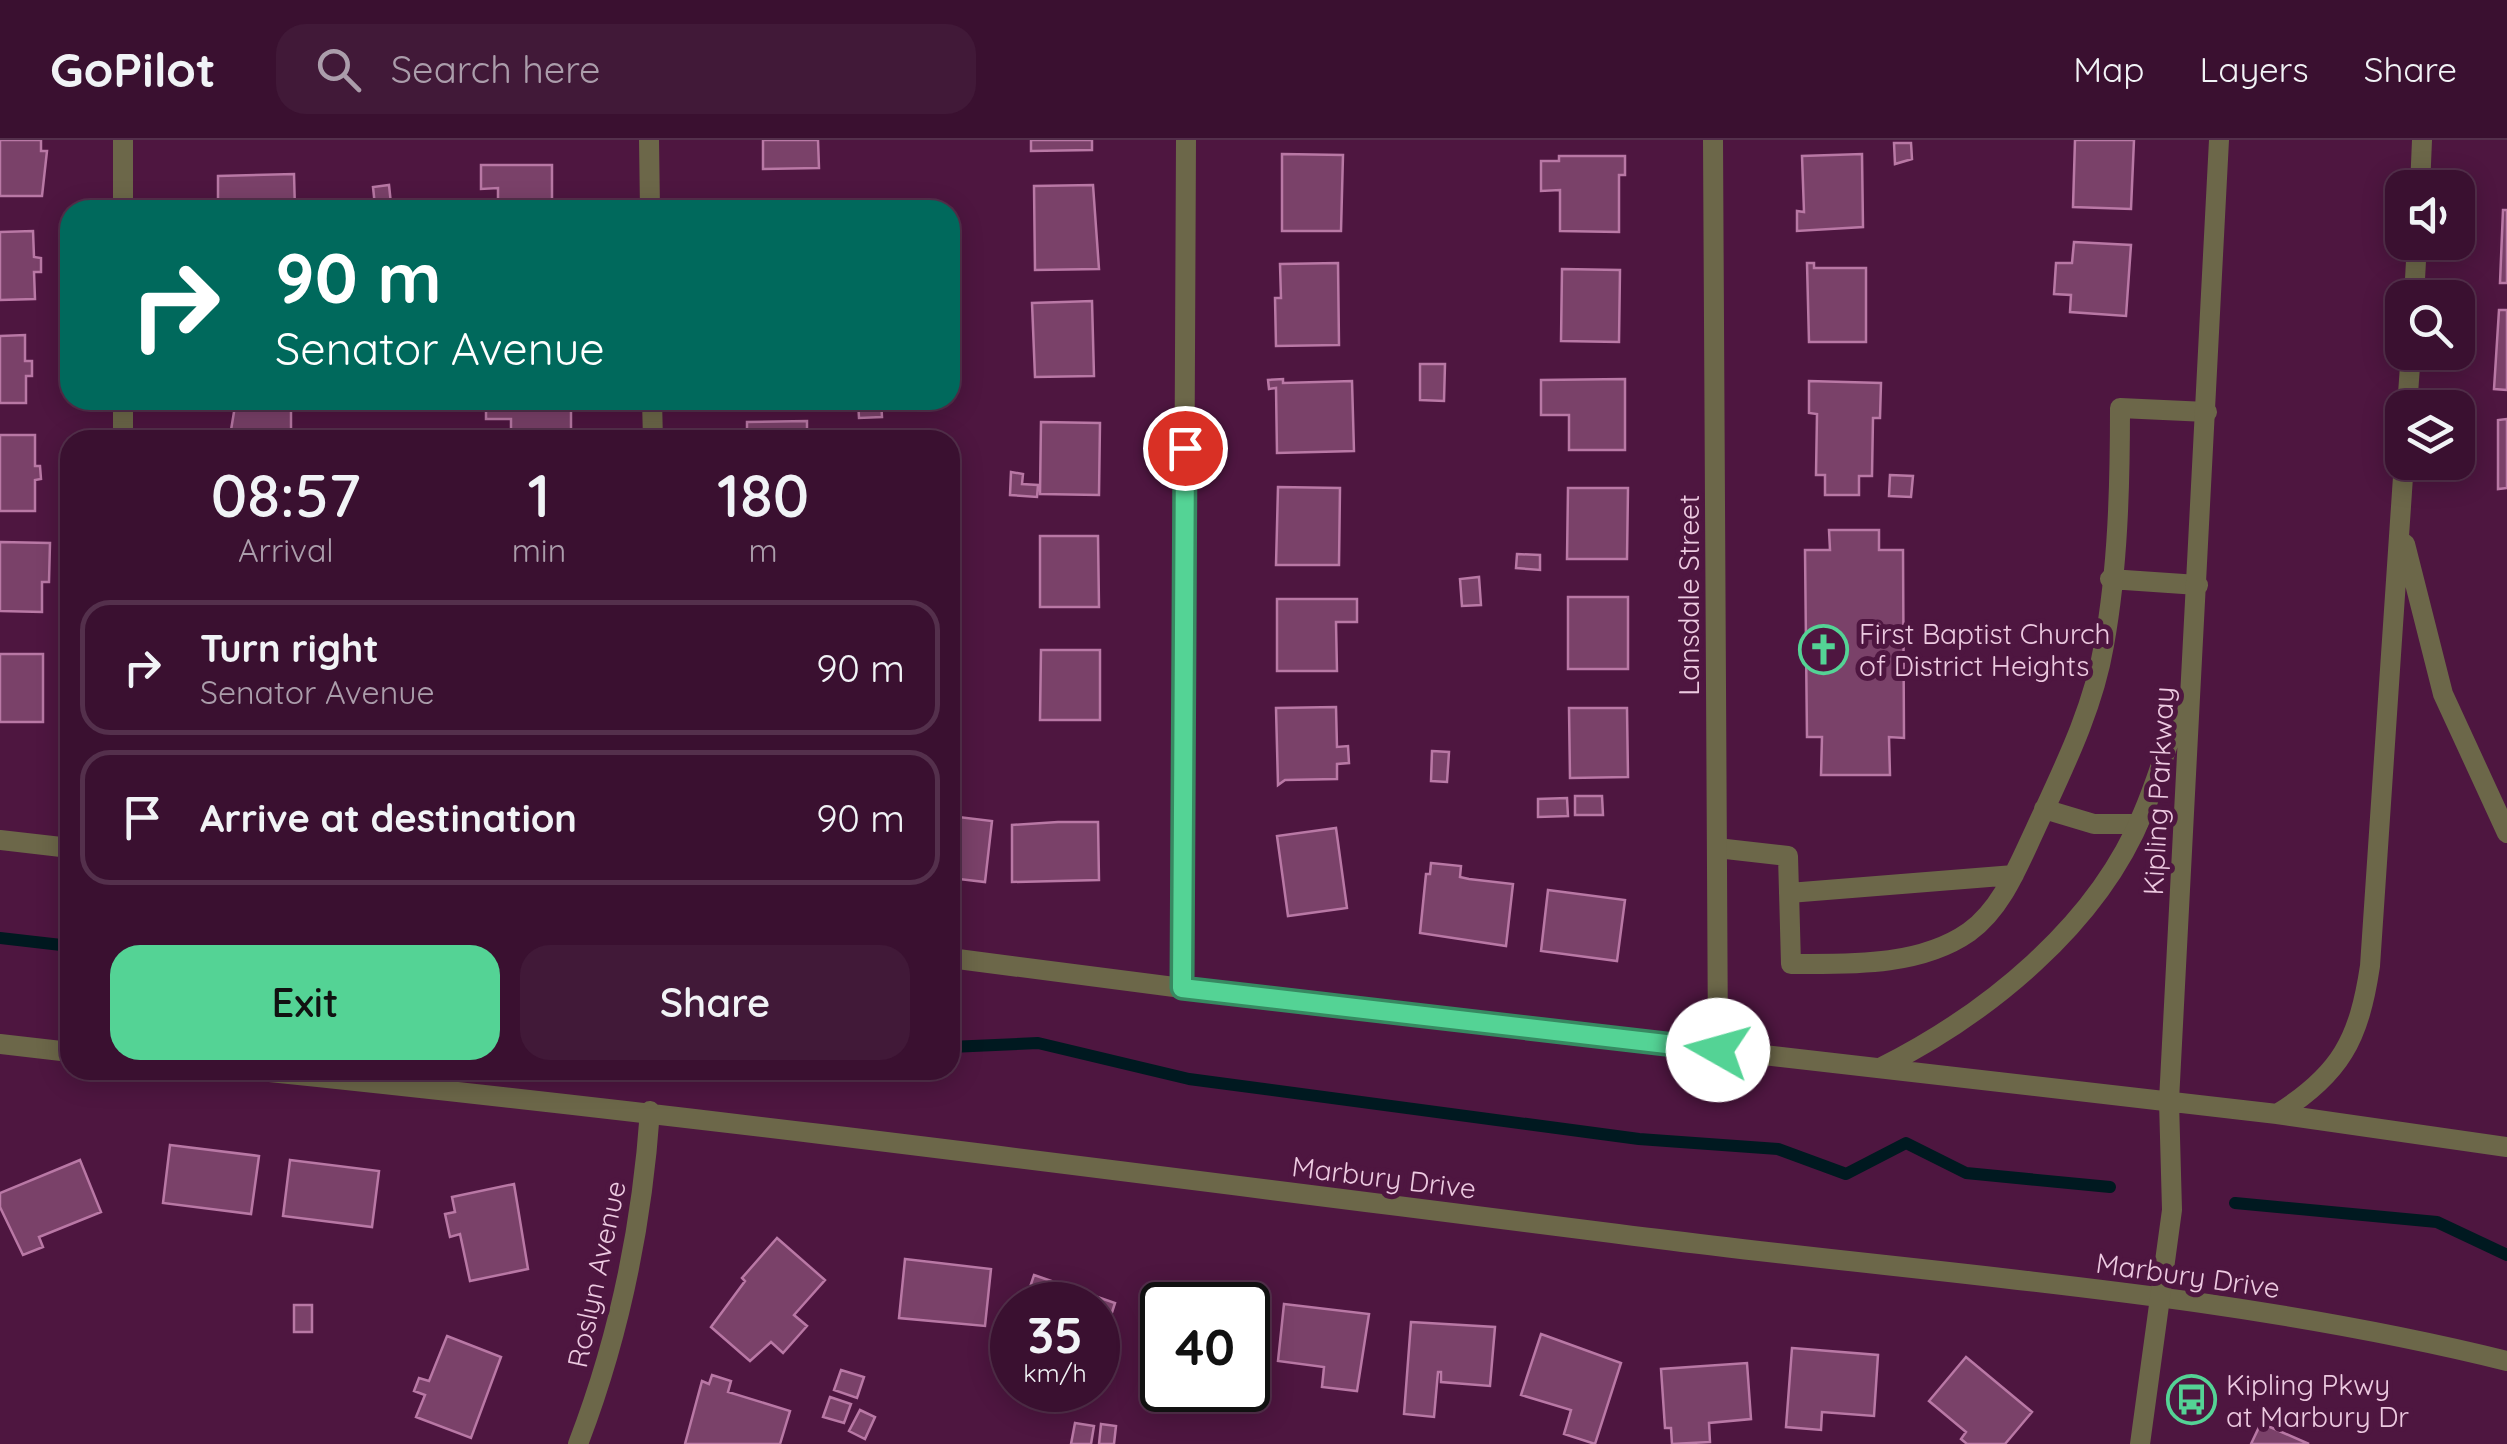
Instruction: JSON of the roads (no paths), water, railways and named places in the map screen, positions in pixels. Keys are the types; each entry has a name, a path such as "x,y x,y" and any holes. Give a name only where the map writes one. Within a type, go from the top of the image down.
{"street":[{"path":"122,140 122,200"},
{"path":"649,140 650,200"},
{"path":"1182,988 1186,140"},
{"name":"Lansdale Street","path":"1714,140 1718,1050"},
{"name":"Kipling Parkway","path":"2140,1444 2174,1183 2169,1101 2219,140"},
{"path":"2421,170 2422,140"},
{"path":"1717,848 1788,856 1791,964 1860,964 1936,950 1970,931 2005,892 2014,875 2073,748 2104,646 2120,474 2120,408 2207,412"},
{"path":"2277,1114 2330,1073 2356,1036 2363,1013 2370,966 2403,480"},
{"path":"2400,522 2443,694 2507,833"},
{"path":"2110,580 2198,584"},
{"path":"1878,1069 1948,1032 2022,975 2090,902 2138,824 2192,672"},
{"path":"2044,810 2094,824 2138,824"},
{"path":"0,840 60,847"},
{"path":"1789,894 2014,875"},
{"path":"960,959 2277,1114 2507,1147"},
{"path":"0,1044 60,1051"},
{"name":"Marbury Drive","path":"348,1080 650,1111 1747,1250 2158,1297 2344,1325 2507,1362"},
{"name":"Roslyn Avenue","path":"578,1444 612,1346 636,1245 650,1111"}],"waterway":[{"path":"0,938 60,945"},
{"path":"960,1047 1038,1043 1189,1079 1639,1139 1778,1149 1846,1174 1906,1143 1966,1173 2110,1187"},
{"path":"2235,1203 2437,1222 2507,1255"}],"place":[{"name":"First Baptist Church of District Heights","path":"1824,649"},
{"name":"Kipling Pkwy at Marbury Dr","path":"2191,1400"}]}
